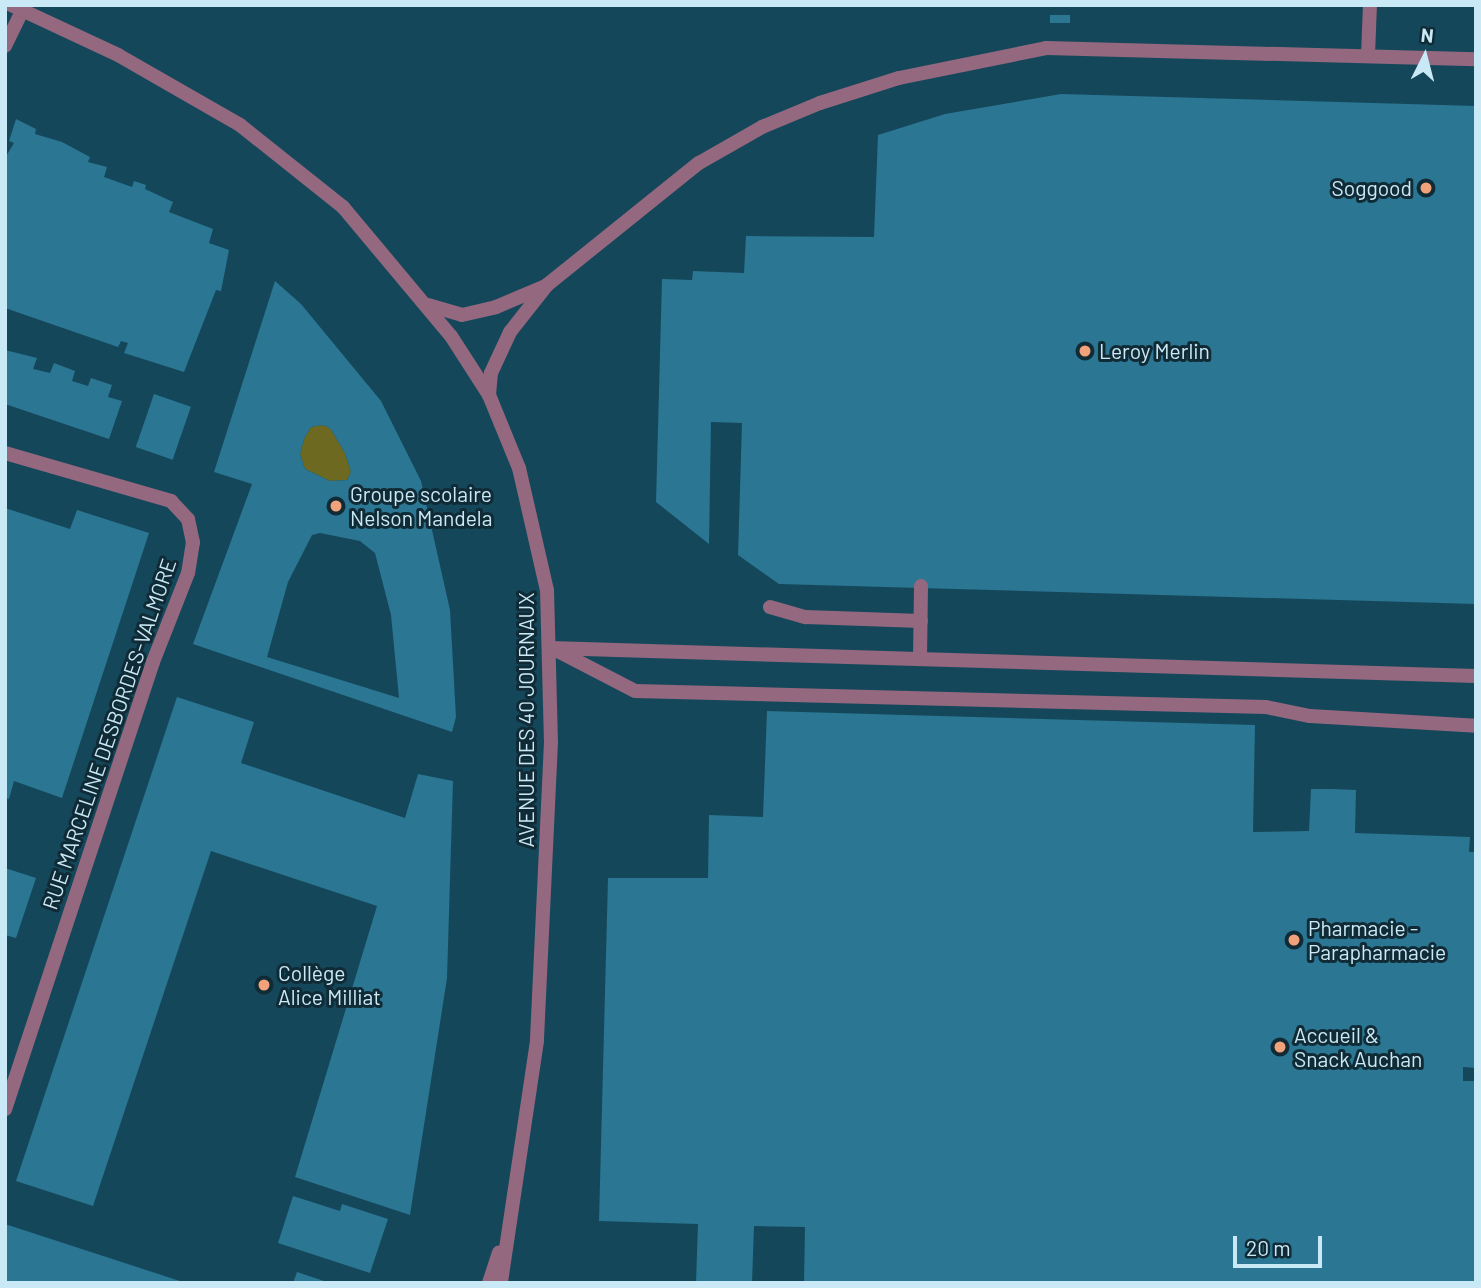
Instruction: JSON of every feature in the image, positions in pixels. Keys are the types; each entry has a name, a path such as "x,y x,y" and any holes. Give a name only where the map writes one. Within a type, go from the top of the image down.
{"street":[{"path":"1367,56 1370,5"},
{"path":"5,46 17,8"},
{"name":"AVENUE DES 40 JOURNAUX","path":"17,8 118,55 240,125 343,207 428,305 489,395 519,468 535,525 547,590 551,648 542,976 501,1283"},
{"path":"489,395 491,373 510,332 547,285 723,147 794,113 899,78 1046,48 1476,59"},
{"path":"428,305 462,315 496,307 547,285"},
{"name":"RUE MARCELINE DESBORDES-VALMORE","path":"5,453 171,501 188,519 193,542 188,573 153,662 5,1109"},
{"path":"920,658 921,586"},
{"path":"770,607 806,617 921,621"},
{"path":"551,648 1476,676"},
{"path":"551,648 635,691 1266,707 1310,716 1476,726"},
{"name":"AVENUE DES 40 JOURNAUX","path":"489,1283 510,1219"}],"shaded area":[{"path":"322,425 330,428 345,453 351,472 347,480 330,481 305,469 300,454 304,439 311,427"}],"building":[{"path":"1050,15 1070,15 1070,23 1050,23"},
{"name":"Leroy Merlin","path":"1061,94 1476,106 1476,604 779,584 738,555 742,423 711,422 709,544 656,502 662,279 692,280 693,271 744,273 746,236 874,237 878,135 945,114"},
{"path":"16,119 36,129 35,134 62,142 90,157 88,162 107,167 104,177 132,187 134,181 146,185 145,189 173,202 169,212 213,229 209,243 229,250 221,291 216,290 184,372 124,353 128,343 121,341 118,347 5,308 5,158 14,143 9,141"},
{"name":"Groupe scolaire Nelson Mandela","path":"275,281 301,304 381,401 421,481 450,610 456,717 452,732 193,644 252,484 214,472","holes":["322,425 330,428 345,453 351,472 347,480 330,481 305,469 300,454 304,439 311,427","320,533 360,541 375,553 391,615 399,698 267,657 288,582 312,535"]},
{"path":"5,350 37,358 33,369 50,373 54,363 75,371 72,381 88,386 91,378 112,385 108,397 122,401 109,439 5,404"},
{"path":"154,394 191,407 173,460 136,447"},
{"path":"5,508 70,529 77,510 149,533 62,798 14,781 9,799 5,798"},
{"path":"177,697 254,722 241,763 405,818 418,774 453,781 447,978 410,1215 295,1177 377,906 211,851 93,1206 16,1181"},
{"path":"767,711 1255,725 1253,832 1309,831 1311,789 1333,789 1356,790 1355,833 1470,837 1469,852 1476,852 1476,1068 1463,1067 1463,1081 1476,1081 1476,1283 804,1283 805,1227 754,1226 752,1283 696,1283 698,1224 599,1221 608,878 708,878 709,815 763,817"},
{"path":"5,868 36,878 16,938 5,935"},
{"path":"293,1196 340,1211 342,1204 388,1219 370,1273 278,1243"},
{"path":"5,1224 183,1282 183,1283 5,1283"},
{"path":"297,1272 327,1282 327,1283 293,1283"}],"place":[{"name":"Soggood","path":"1426,188"},
{"name":"Leroy Merlin","path":"1085,351"},
{"name":"Groupe scolaire Nelson Mandela","path":"336,506"},
{"name":"Pharmacie - Parapharmacie","path":"1294,940"},
{"name":"Collège Alice Milliat","path":"264,985"},
{"name":"Accueil & Snack Auchan","path":"1280,1047"}]}
